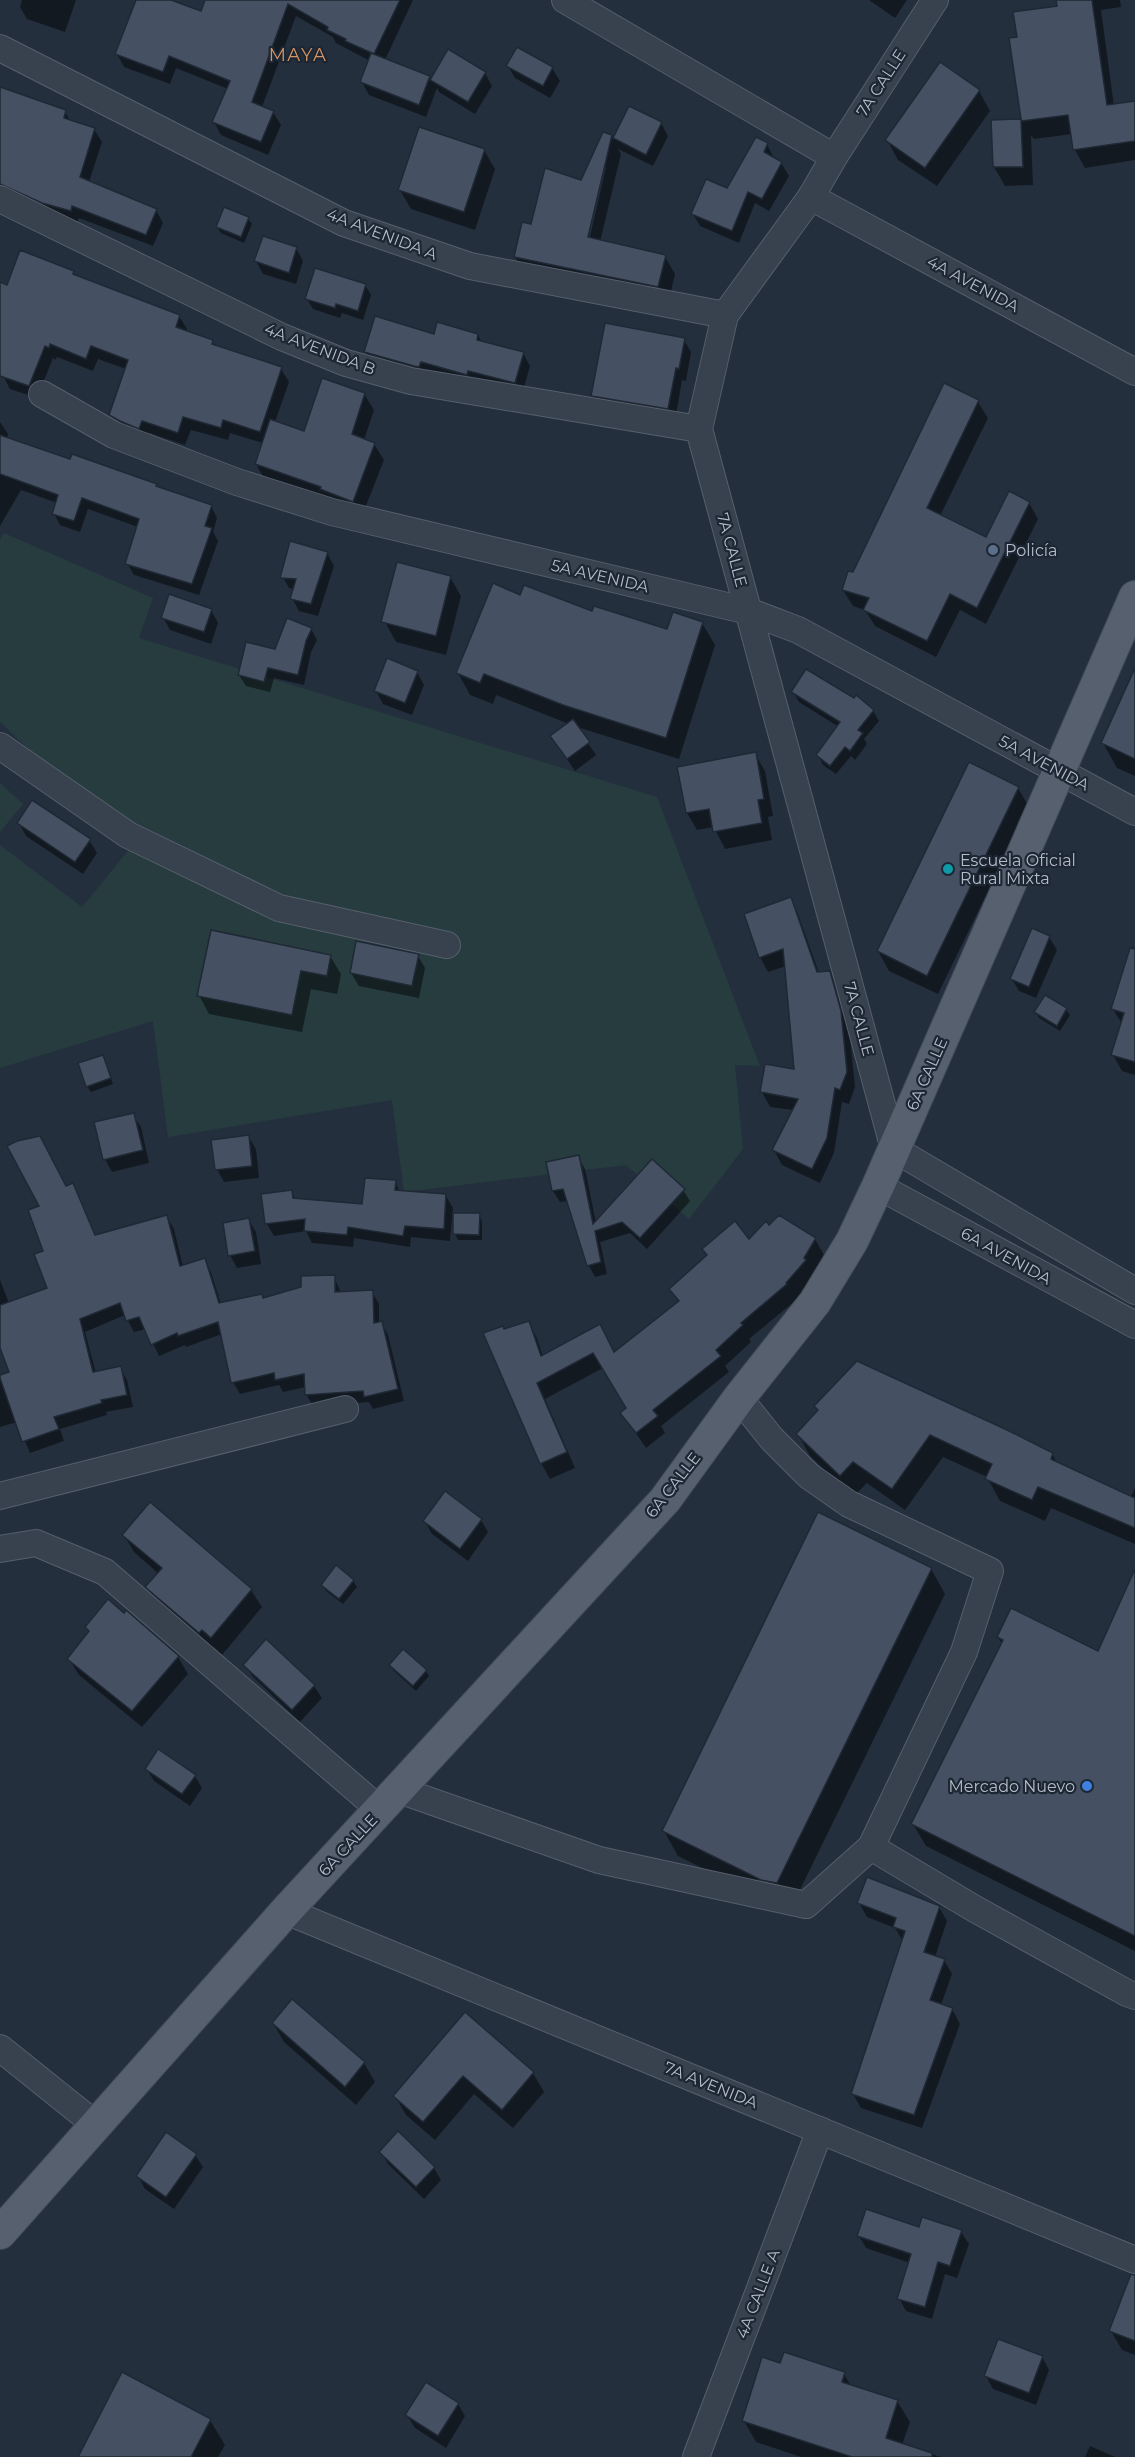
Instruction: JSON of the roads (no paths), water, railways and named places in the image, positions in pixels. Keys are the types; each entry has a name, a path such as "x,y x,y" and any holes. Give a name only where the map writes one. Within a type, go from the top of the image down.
{"main road":[{"name":"6A CALLE","path":"0,2233 286,1911 665,1500 739,1398 815,1302 852,1241 878,1186 1135,597"}],"street":[{"path":"566,0 834,157"},
{"name":"7A CALLE","path":"894,1149 699,429 725,315 811,196 935,0"},
{"name":"4A AVENIDA A","path":"0,48 344,223 470,266 725,315"},
{"name":"4A AVENIDA","path":"811,196 1135,372"},
{"name":"4A AVENIDA B","path":"0,199 282,337 346,363 411,381 699,429"},
{"name":"5A AVENIDA","path":"42,394 114,435 237,482 332,512 748,611 798,630 1135,812"},
{"path":"0,746 128,835 279,908 447,945"},
{"name":"6A AVENIDA","path":"894,1149 1133,1286"},
{"name":"6A AVENIDA","path":"878,1186 1135,1325"},
{"path":"1111,1313 1133,1286"},
{"path":"0,1549 36,1543 105,1572 389,1800 599,1860 806,1905 871,1847 964,1652 990,1571 849,1504 809,1476 772,1439 739,1398"},
{"path":"0,1496 345,1409"},
{"path":"871,1847 975,1909 1127,1994 1135,1996"},
{"name":"7A AVENIDA","path":"286,1911 1135,2260"},
{"path":"0,2048 96,2125"},
{"name":"4A CALLE A","path":"696,2457 820,2130"}],"place":[{"name":"Policía","path":"993,550"},
{"name":"Escuela Oficial Rural Mixta","path":"948,869"},
{"name":"Mercado Nuevo","path":"1087,1786"}],"district":[{"name":"MAYA","path":"298,55"}]}
